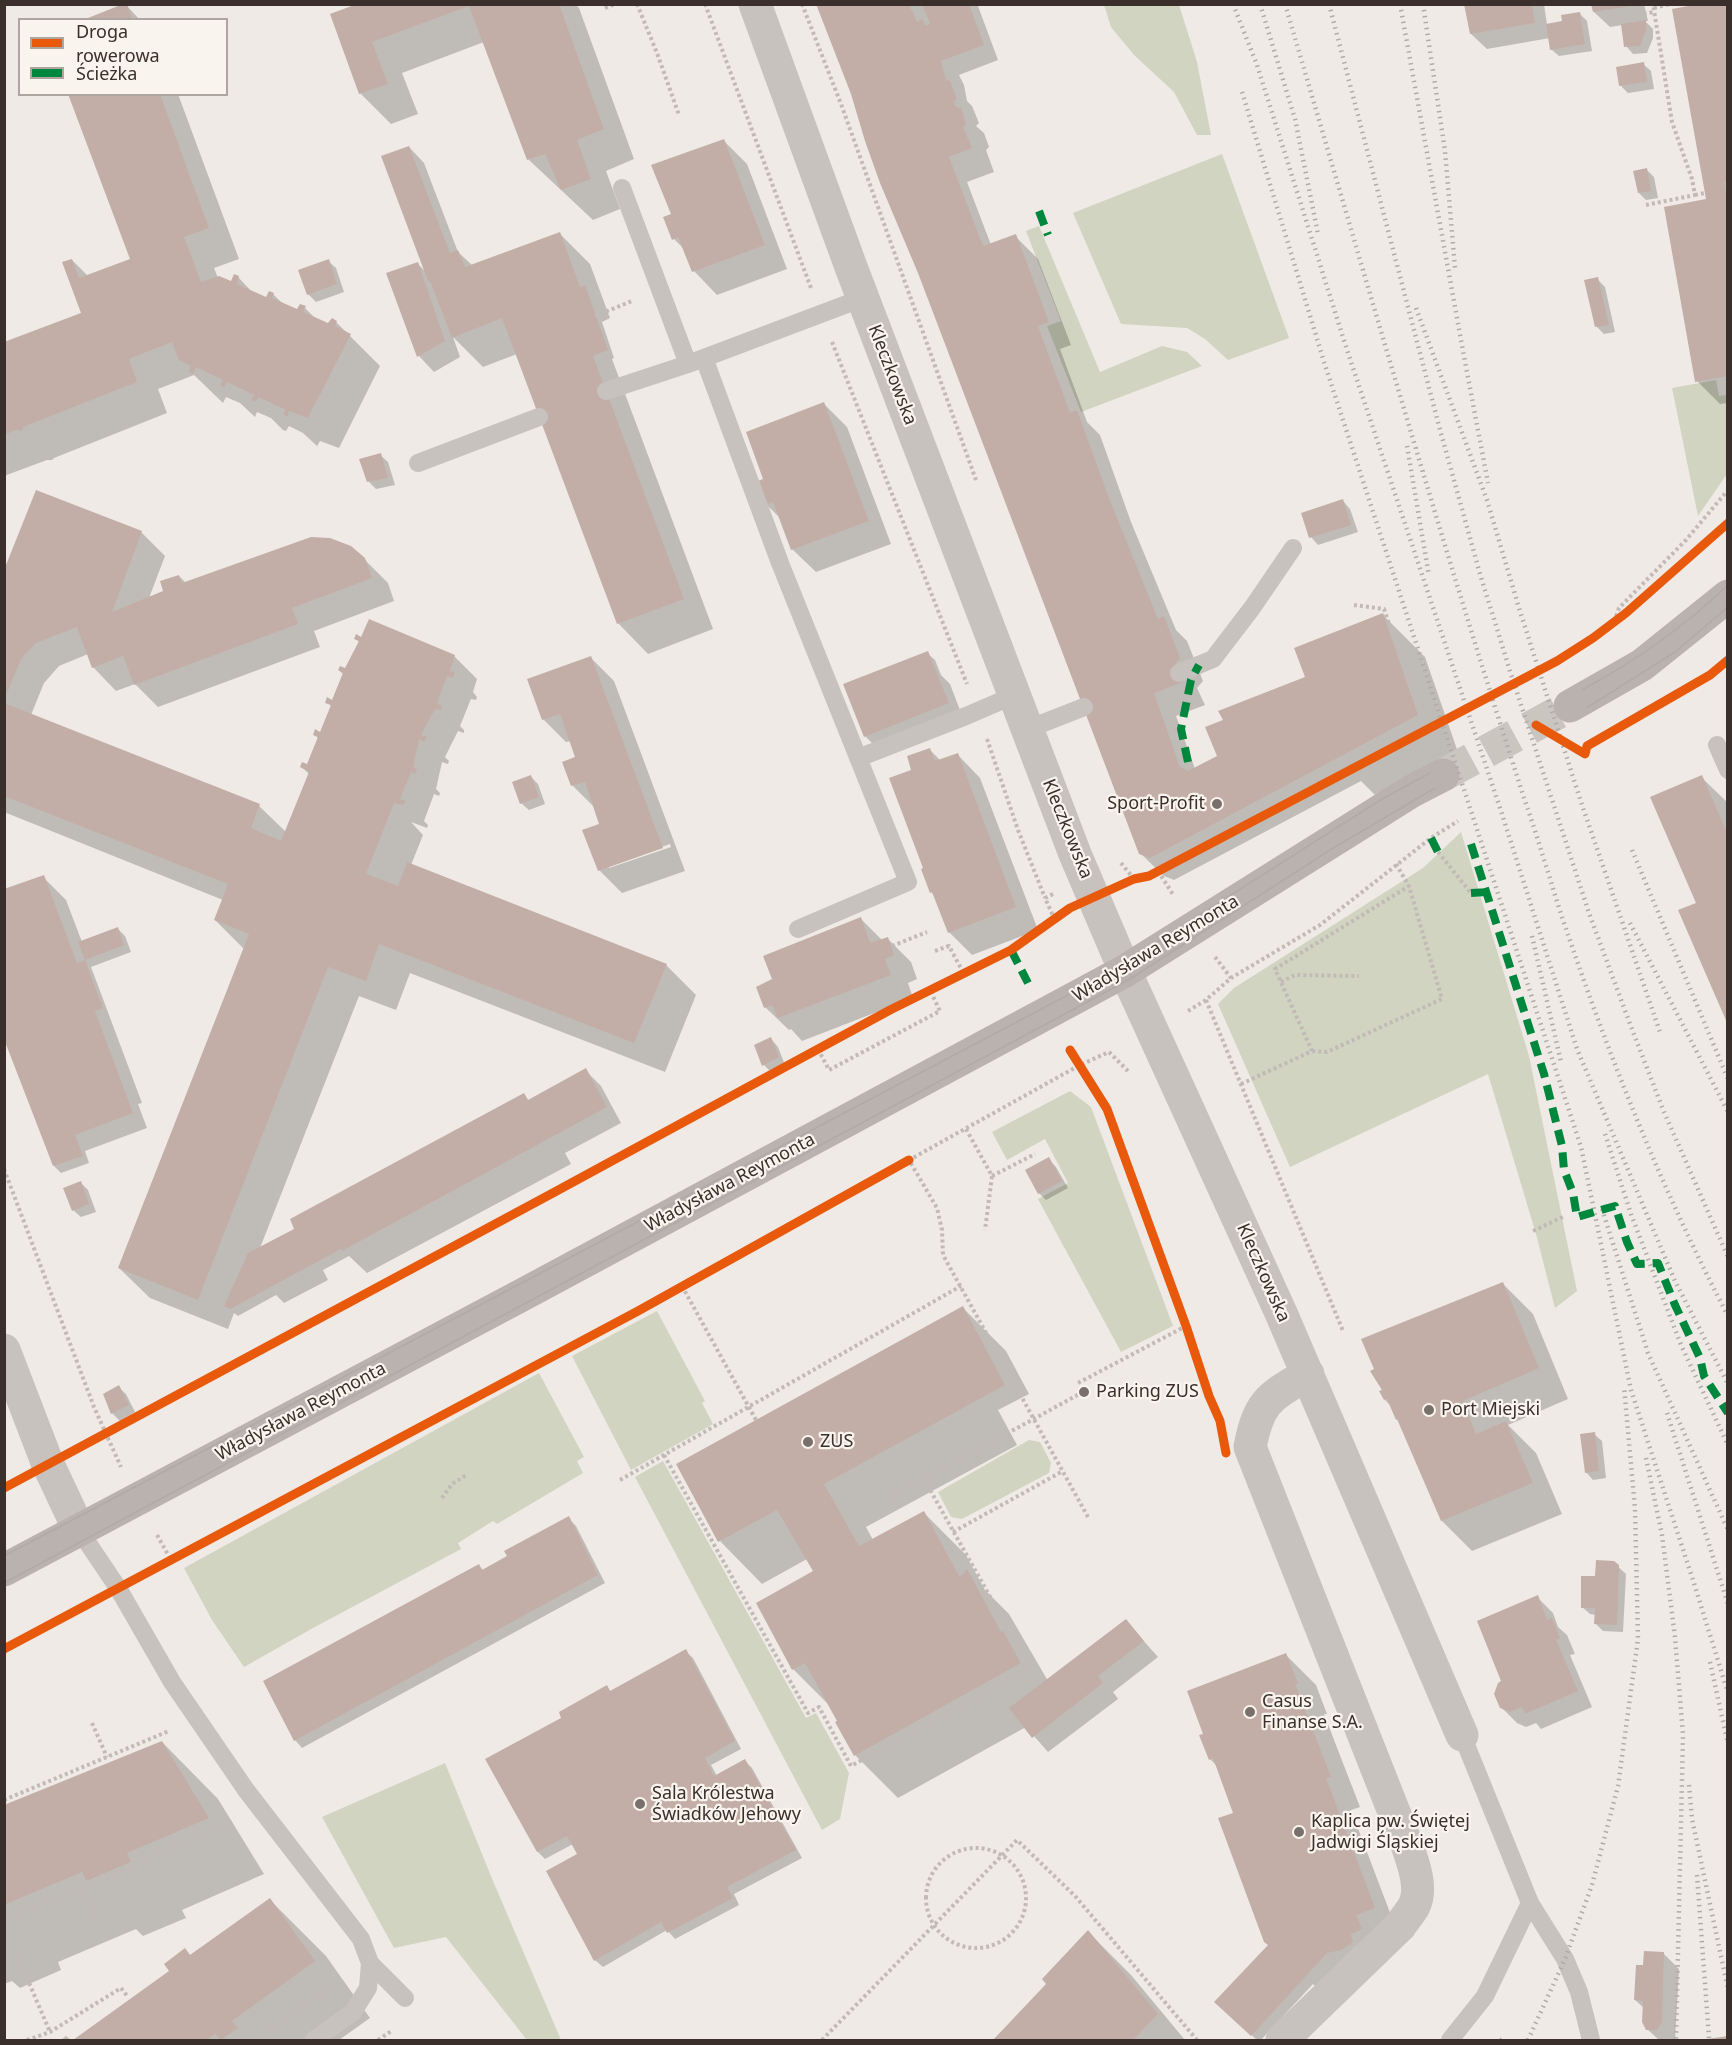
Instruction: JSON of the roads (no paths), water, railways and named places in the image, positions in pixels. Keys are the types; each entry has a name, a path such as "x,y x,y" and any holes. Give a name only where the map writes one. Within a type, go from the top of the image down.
{"main road":[{"path":"1570,706 1642,665 1728,596"},
{"name":"Władysława Reymonta","path":"4,1570 1125,971 1412,791 1443,775"}],"street":[{"name":"Kleczkowska","path":"758,5 863,298 1075,854 1125,971 1308,1374 1462,1735"},
{"path":"4,1350 47,1462 79,1530"},
{"path":"1282,2040 1400,1926 1415,1904 1417,1885 1407,1845 1250,1447 1255,1421 1267,1401 1308,1374"}],"lane":[{"path":"622,188 661,289 696,361 780,563 908,882 798,929"},
{"path":"606,391 696,361 863,298"},
{"path":"418,463 539,417"},
{"path":"1179,673 1213,659 1252,608 1293,548"},
{"path":"858,758 1015,695"},
{"path":"1028,729 1084,707"},
{"path":"1717,745 1728,770"},
{"path":"79,1530 118,1588 172,1682 195,1716 257,1804 361,1939 370,1964 368,1988 353,2012 314,2040"},
{"path":"1462,1735 1530,1903 1566,1959 1579,1992 1591,2040"},
{"path":"1450,2040 1485,1996 1530,1903"},
{"path":"370,1964 405,1998"}],"tunnel":[{"path":"1443,775 1570,706"}],"tram line":[{"path":"1582,690 1621,668 1658,642 1728,585"},
{"path":"1588,707 1675,652 1728,607"},
{"path":"4,1556 1087,985 1382,799 1430,773"},
{"path":"4,1583 1130,979 1330,850 1435,788"}],"railway":[{"path":"1233,4 1257,65 1348,353 1501,811 1577,1049 1675,1281 1728,1384"},
{"path":"1260,4 1295,119 1318,234"},
{"path":"1285,4 1432,501 1560,911 1615,1066 1657,1167 1728,1316"},
{"path":"1329,4 1439,426 1480,574 1510,671 1589,913 1630,1024 1664,1112 1728,1257"},
{"path":"1400,4 1488,483"},
{"path":"1423,4 1445,151 1455,268"},
{"path":"1242,92 1325,365 1581,1147 1631,1390 1728,1693"},
{"path":"1416,308 1487,500 1581,802 1661,1035"},
{"path":"1407,446 1429,576"},
{"path":"1632,850 1728,1079"},
{"path":"1630,923 1728,1112"},
{"path":"1532,936 1561,1062"},
{"path":"1605,1134 1631,1214 1681,1345 1728,1445"},
{"path":"1602,1209 1648,1353 1728,1530"},
{"path":"1528,2040 1565,1959 1592,1885 1618,1786 1638,1639 1635,1509 1624,1386"},
{"path":"1667,1413 1728,1604"},
{"path":"1646,1458 1662,1535 1675,1637 1683,1735 1676,2040"},
{"path":"1710,1662 1728,1744"},
{"path":"1689,1785 1692,1819 1728,1989"},
{"path":"1697,1875 1709,2038"}],"place":[{"name":"Sport-Profit","path":"1217,804"},
{"name":"Parking ZUS","path":"1084,1392"},
{"name":"Port Miejski","path":"1429,1410"},
{"name":"ZUS","path":"808,1442"},
{"name":"Casus Finanse S.A.","path":"1250,1712"},
{"name":"Sala Królestwa Świadków Jehowy","path":"640,1804"},
{"name":"Kaplica pw. Świętej Jadwigi Śląskiej","path":"1299,1832"}]}
